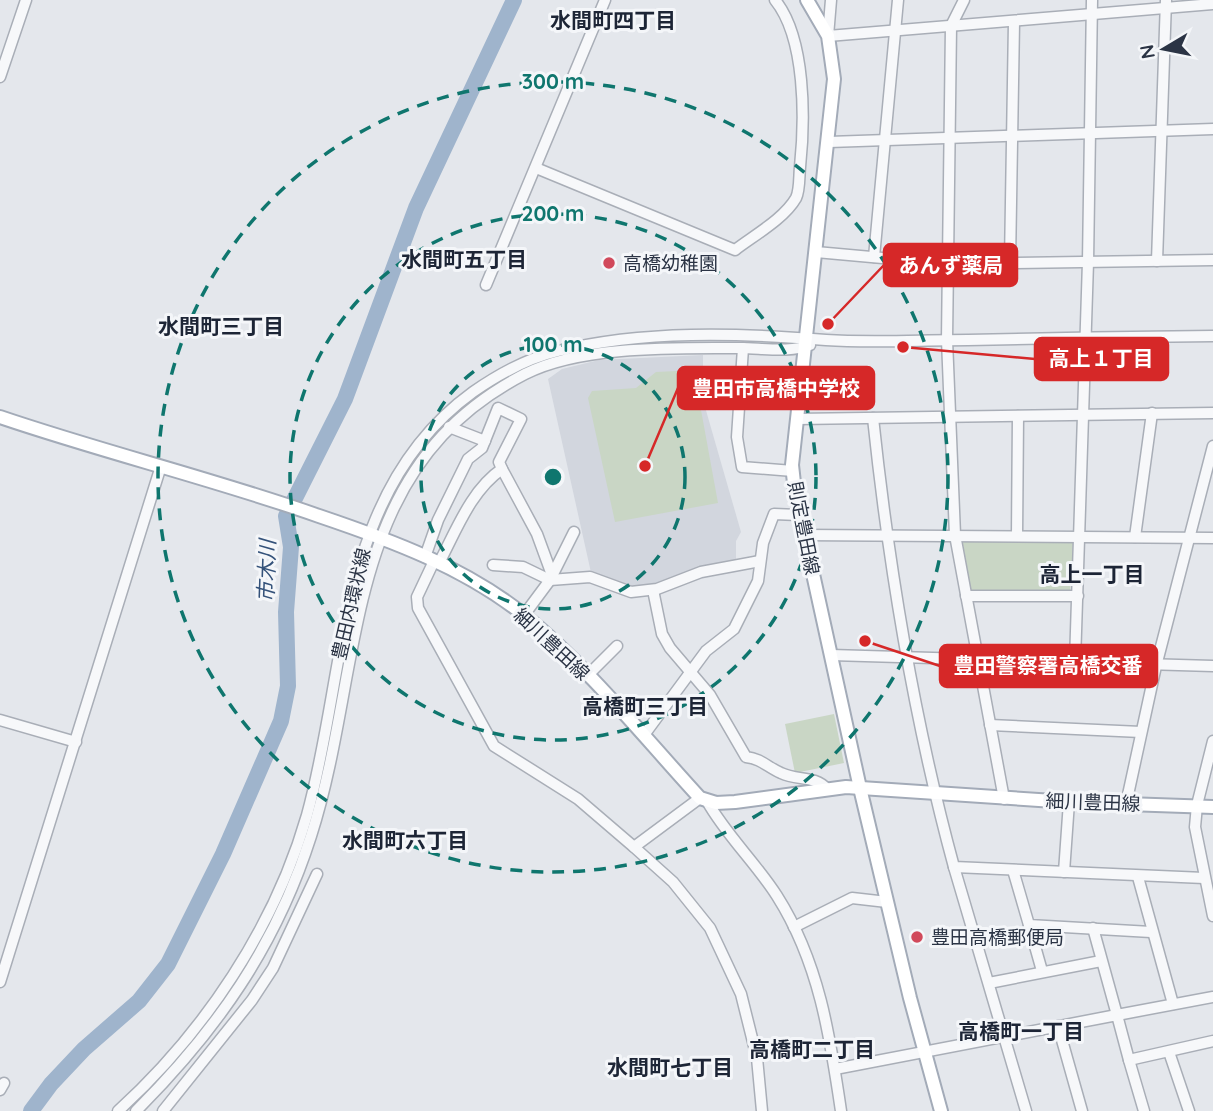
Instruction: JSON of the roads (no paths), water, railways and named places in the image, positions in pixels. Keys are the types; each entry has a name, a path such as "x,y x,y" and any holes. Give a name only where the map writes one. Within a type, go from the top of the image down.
{"main road":[{"name":"則定豊田線","path":"807,0 828,36 834,79 797,419 793,471 798,515 887,902 942,1111"},
{"name":"細川豊田線","path":"0,417 307,511 382,536 433,560 489,591 524,615 587,676 703,800 735,802 827,789 860,788 1069,803 1213,807"},
{"name":"則定豊田線","path":"926,1052 950,1111"}],"street":[{"path":"0,77 26,0"},
{"path":"486,285 605,0"},
{"path":"536,168 735,250 789,208 797,196 803,130 796,46 783,10 775,0"},
{"path":"831,0 828,36 1092,15 1166,4 1213,4"},
{"path":"874,257 898,0"},
{"path":"964,0 951,26 947,340 955,536 1004,799"},
{"path":"1075,662 1081,536 1092,0"},
{"path":"1157,261 1166,4"},
{"path":"1010,262 1014,22"},
{"path":"829,142 1213,129"},
{"path":"816,252 948,264 1213,260"},
{"name":"豊田内環状線","path":"118,1111 162,1079 218,1021 254,968 292,886 311,837 330,767 356,618 382,536 411,473 449,427 500,387 529,372 560,362 620,351 743,348 823,340 1213,336"},
{"name":"豊田内環状線","path":"136,1111 211,1009 275,896 307,815 349,595 369,533 402,466 430,430 461,401 506,371 556,351 619,340 804,342"},
{"path":"743,348 737,437 742,467 793,471"},
{"path":"433,560 438,520 468,459 485,441 498,408 521,419 499,463 537,534 551,577"},
{"path":"1135,537 1152,413"},
{"path":"797,419 1213,413"},
{"path":"1017,536 1018,415"},
{"path":"873,418 886,536 934,793 1026,1111"},
{"path":"449,427 485,441"},
{"path":"1126,804 1156,666 1213,446"},
{"path":"0,982 161,466"},
{"path":"502,469 488,479 433,560 417,597 418,608 494,746 550,784 578,799 673,882 710,928 741,994 749,1022 762,1111"},
{"path":"644,735 689,672 709,649 734,629 758,581 760,561 774,514 798,515"},
{"path":"524,615 551,577 574,532"},
{"path":"803,535 1213,538"},
{"path":"493,565 523,567 551,577 588,576 623,591 653,590 701,572 760,561"},
{"path":"653,590 662,634 689,672 710,695 746,757 761,758 781,774 820,781 827,789"},
{"path":"966,596 1078,596"},
{"path":"587,676 617,646"},
{"path":"831,655 1213,666"},
{"path":"0,720 76,743"},
{"path":"990,725 1141,732"},
{"path":"1213,741 1197,805 1195,827 1213,916"},
{"path":"634,847 703,800 777,897 794,926 820,990 841,1111"},
{"path":"1064,872 1069,803"},
{"path":"954,867 1064,872 1208,884"},
{"path":"1013,870 1042,971"},
{"path":"163,1111 252,1000 273,968 317,874"},
{"path":"1138,877 1173,1004"},
{"path":"794,926 852,898 887,902"},
{"path":"1029,925 1151,932"},
{"path":"1093,928 1144,1111"},
{"path":"989,983 1101,961"},
{"path":"835,1069 1213,997"},
{"path":"1058,1026 1082,1111"},
{"path":"1129,1059 1213,1041"},
{"path":"1169,1052 1189,1111"}],"waterway":[{"name":"市木川","path":"31,1111 51,1084 84,1049 139,1001 168,964 223,854 281,721 288,686 286,612 291,547 286,516 345,399 416,208 514,0"}],"place":[{"name":"高橋幼稚園","path":"609,263"},
{"name":"あんず薬局","path":"828,324"},
{"name":"高上１丁目","path":"903,347"},
{"name":"豊田市高橋中学校","path":"645,466"},
{"name":"豊田警察署高橋交番","path":"865,641"},
{"name":"豊田高橋郵便局","path":"917,937"}],"district":[{"name":"水間町四丁目","path":"613,20"},
{"name":"水間町五丁目","path":"464,259"},
{"name":"水間町三丁目","path":"221,326"},
{"name":"高上一丁目","path":"1092,574"},
{"name":"高橋町三丁目","path":"645,706"},
{"name":"水間町六丁目","path":"405,840"},
{"name":"高橋町一丁目","path":"1021,1031"},
{"name":"高橋町二丁目","path":"812,1049"},
{"name":"水間町七丁目","path":"670,1067"}]}
